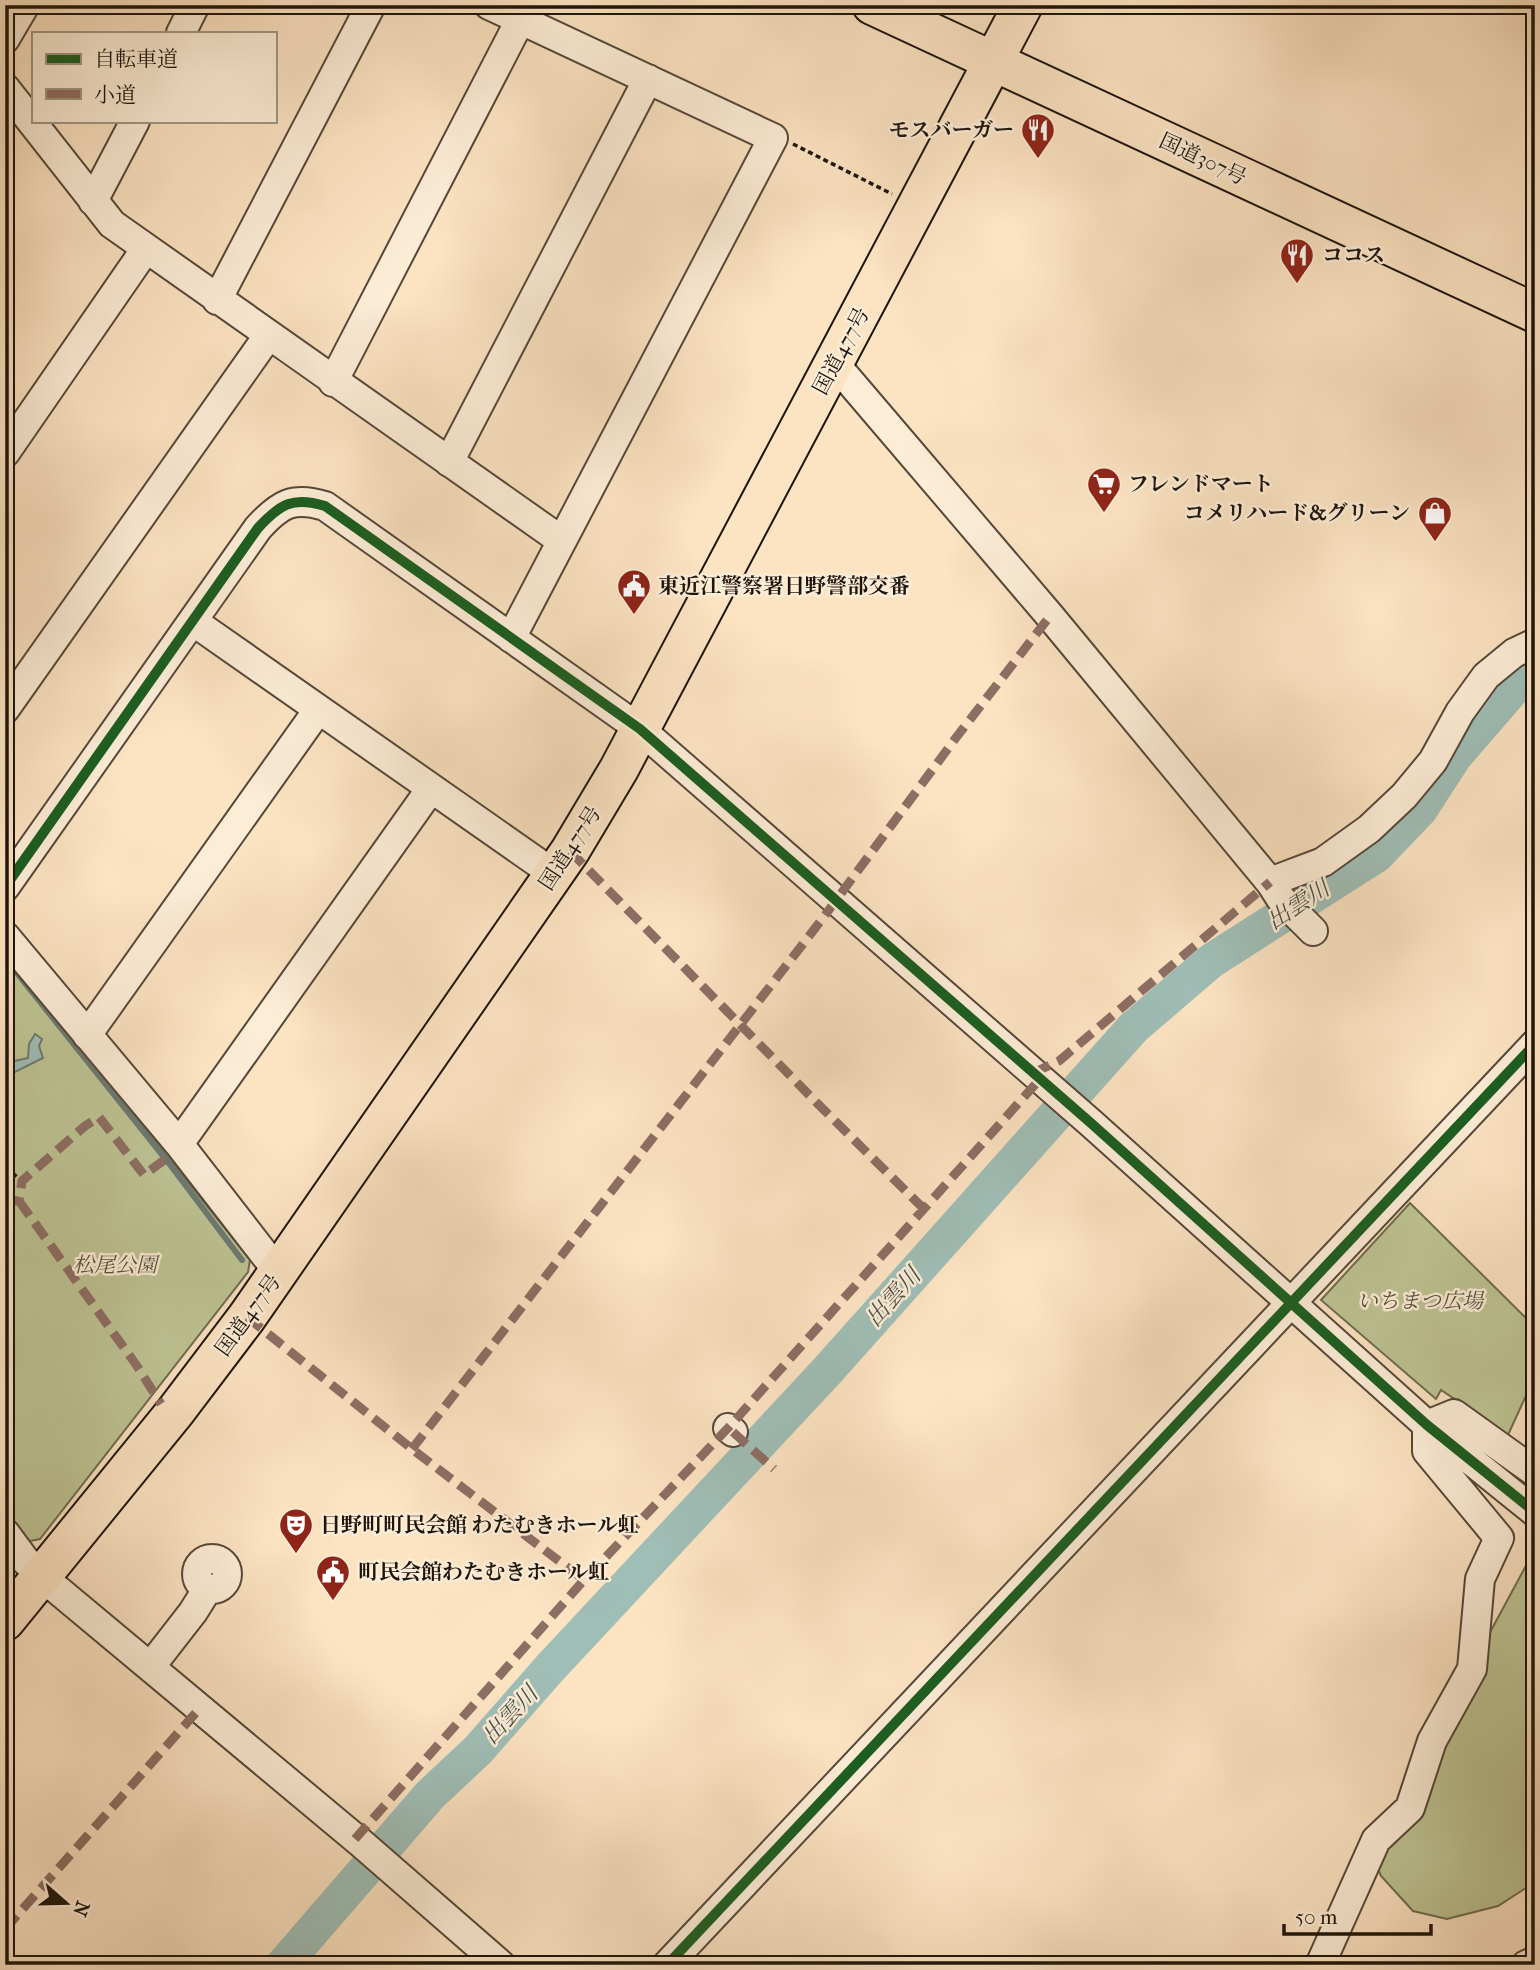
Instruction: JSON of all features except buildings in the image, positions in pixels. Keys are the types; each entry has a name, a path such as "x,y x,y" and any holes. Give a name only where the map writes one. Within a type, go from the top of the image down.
{"highway":[{"name":"国道307号","path":"872,5 1116,93 1447,254 1535,290"},
{"name":"国道307号","path":"922,5 999,53 1535,313"},
{"name":"国道477号","path":"5,1621 175,1412 279,1273 570,852 640,729 1023,5"}],"street":[{"path":"5,38 25,5"},
{"path":"182,32 195,5"},
{"path":"217,300 371,5"},
{"path":"489,5 525,13 648,79 773,138 511,638"},
{"path":"333,382 525,13"},
{"path":"449,462 648,79"},
{"path":"5,88 32,121"},
{"path":"33,122 111,224 562,541"},
{"path":"93,201 134,122"},
{"path":"5,453 145,250"},
{"path":"5,709 268,336"},
{"path":"835,364 1313,931"},
{"path":"5,887 258,528 283,505 302,501 325,506 640,729 1092,1124 1427,1425 1535,1512"},
{"path":"194,622 430,790 554,874"},
{"path":"1276,890 1323,862 1369,829 1405,796 1433,761 1460,712 1486,677 1514,653 1535,643"},
{"path":"87,1035 318,710"},
{"path":"179,1144 430,790"},
{"path":"5,936 179,1144 279,1273"},
{"path":"667,1965 1535,1044"},
{"path":"1427,1425 1454,1414 1535,1472"},
{"path":"1320,1965 1376,1840 1410,1808 1432,1741 1472,1669 1480,1579 1499,1538 1427,1451 1427,1425"},
{"path":"5,1533 41,1576 398,1874 501,1965"},
{"path":"151,1666 208,1588"},
{"path":"1527,1965 1535,1961"}],"path":[{"path":"773,138 782,138 916,206"},
{"path":"5,1171 10,1171 22,1181"}],"green space":[{"name":"松尾公園","path":"5,953 250,1260 248,1272 40,1539 25,1542 5,1516"},
{"name":"いちまつ広場","path":"1410,1203 1535,1327 1535,1376 1508,1435 1441,1390 1436,1399 1321,1300"},
{"path":"1535,1549 1535,1882 1498,1906 1447,1919 1413,1911 1381,1876 1371,1853"}],"water":[{"path":"35,1034 42,1039 39,1046 43,1058 5,1077 5,1071 15,1061 28,1058 29,1044"}],"waterway":[{"name":"出雲川","path":"283,1965 430,1795 478,1750 549,1669 827,1371 1133,1028 1211,961 1377,855 1420,810 1455,756 1526,674 1535,669"},
{"path":"5,958 171,1166 242,1260"}],"marked path":[{"path":"412,1449 823,918 1050,616"},
{"path":"570,851 924,1209"},
{"path":"1033,1073 1059,1061 1270,882"},
{"path":"355,1839 584,1580 728,1428 1040,1079"},
{"path":"5,1200 19,1201 22,1181 99,1117 144,1175 171,1155"},
{"path":"19,1201 137,1366 161,1404"},
{"path":"247,1317 412,1449 584,1580"},
{"path":"733,1432 774,1469"},
{"path":"5,1929 200,1708"}],"cycle path":[{"path":"5,887 258,528 273,513 288,504 304,502 325,506 640,729 1092,1124 1427,1425 1535,1512"},
{"path":"667,1965 1535,1044"}],"place":[{"name":"モスバーガー","path":"1038,160"},
{"name":"ココス","path":"1297,285"},
{"name":"フレンドマート","path":"1104,514"},
{"name":"コメリハード&グリーン","path":"1435,543"},
{"name":"東近江警察署日野警部交番","path":"634,616"},
{"name":"日野町町民会館 わたむきホール虹","path":"296,1555"},
{"name":"町民会館わたむきホール虹","path":"333,1602"}]}
